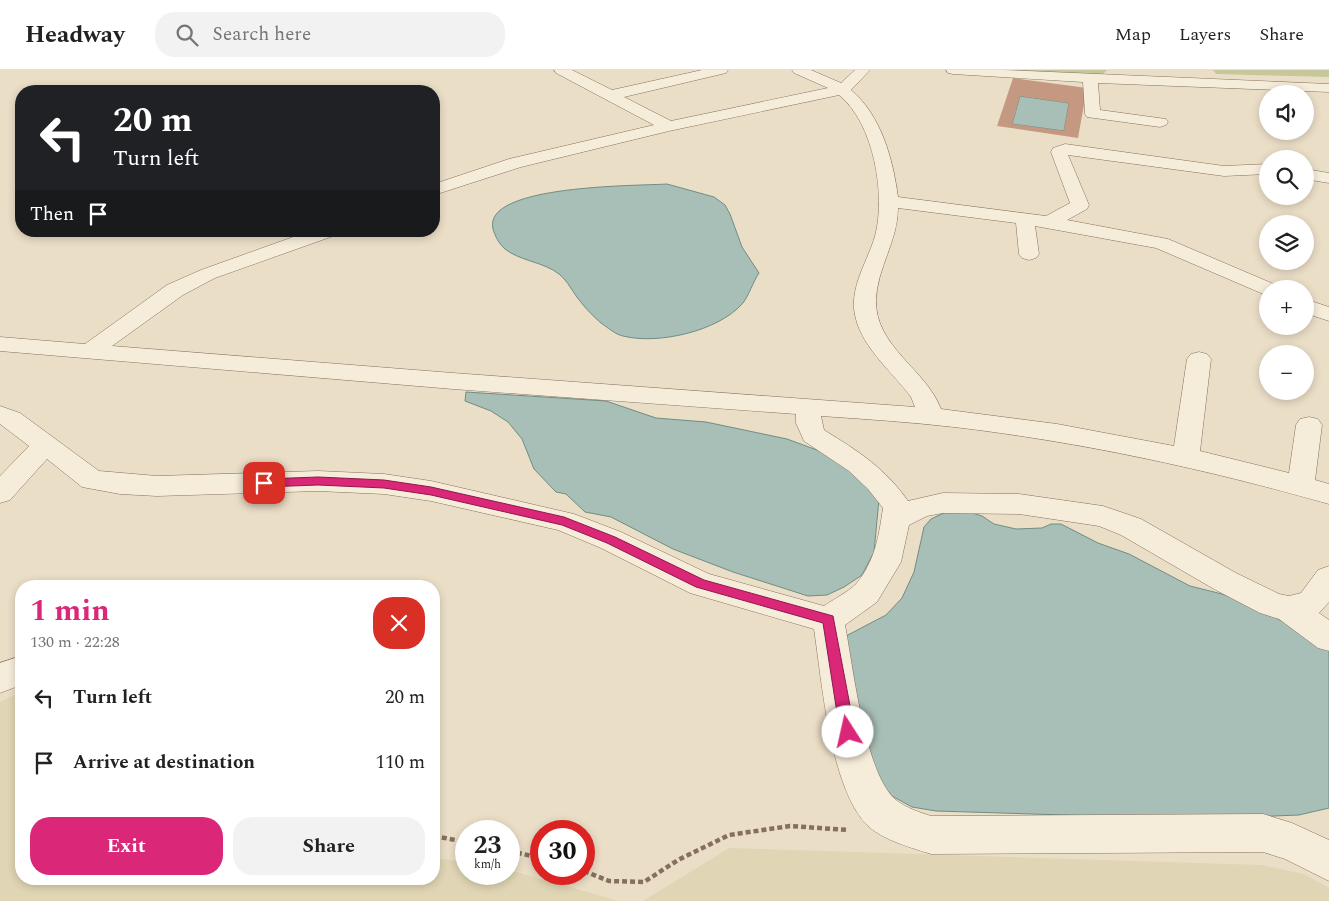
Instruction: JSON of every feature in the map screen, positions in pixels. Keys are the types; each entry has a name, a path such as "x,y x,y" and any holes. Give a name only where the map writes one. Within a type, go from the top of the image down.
{"street":[{"path":"561,70 669,126"},
{"path":"611,95 721,70"},
{"path":"799,70 829,82 842,90 853,100 872,130 886,180 889,208 884,241 864,300 867,318 873,335 885,354 923,396 931,415"},
{"path":"440,188 515,163 669,126 842,90 863,70"},
{"path":"953,70 1004,75 1328,88"},
{"path":"1090,79 1093,114 1160,122"},
{"path":"1049,222 1080,204 1059,152 1065,149 1224,171 1259,169"},
{"path":"1314,176 1329,178"},
{"path":"888,201 1049,222 1161,244 1259,286"},
{"path":"1025,219 1028,254"},
{"path":"90,351 175,290 208,274 312,237"},
{"path":"1314,309 1329,314"},
{"path":"0,344 453,381 931,415 1054,432 1186,456 1329,494"},
{"path":"1186,456 1199,359"},
{"path":"808,407 809,423 814,436 858,464 878,482 897,507 896,520 886,562 866,593 828,620"},
{"path":"0,414 11,419 92,480 157,486 318,481 384,484 431,491 564,522 611,540 701,584 828,620"},
{"path":"1301,486 1309,425"},
{"path":"0,493 45,445"},
{"path":"896,520 921,507 943,503 1019,504 1103,516 1131,527 1233,585 1271,604 1289,610 1329,638"},
{"path":"1289,610 1304,607 1312,602 1329,578"},
{"path":"828,620 851,751 863,788 882,813 907,827 931,835 1263,833 1292,842 1329,861"},
{"path":"0,678 15,672"}],"path":[{"path":"595,875 609,880 644,882 678,860 729,835 790,826 853,831 882,813"},
{"path":"440,837 455,840"}],"shaded area":[{"path":"15,695 15,885 440,885 440,859 455,861 455,885 520,885 520,873 530,876 530,885 562,885 619,901 0,901 0,702"},
{"path":"729,848 1262,865 1304,874 1329,888 1329,901 643,901"}],"green space":[{"path":"1003,70 1107,70 1102,75"},
{"path":"1213,70 1329,70 1329,77 1216,74"}],"water":[{"path":"1020,96 1069,103 1064,131 1012,124"},
{"path":"667,184 714,197 725,205 742,247 759,273 743,303 732,313 704,328 687,333 653,339 617,334 590,313 559,274 505,249 493,229 496,214 512,203 536,196 566,190 597,187"},
{"path":"466,392 606,401 656,418 706,422 787,439 825,453 846,465 879,499 874,552 862,575 844,587 827,595 808,596 733,572 673,549 611,517 585,512 566,494 556,492 534,469 522,439 508,422 491,411 465,401"},
{"path":"946,512 969,512 982,516 994,524 1016,529 1042,528 1051,524 1061,524 1098,543 1129,554 1190,586 1222,594 1254,606 1329,649 1329,808 1299,815 1249,817 1097,816 936,811 912,807 892,796 866,764 844,637 886,615 902,598 914,572 924,527 931,519"}],"building":[{"path":"1013,78 1087,88 1078,138 997,126","holes":["1020,96 1069,103 1064,131 1012,124"]}],"route":[{"path":"264,483 318,481 384,484 431,491 564,522 611,540 701,584 828,620 848,732"}]}
